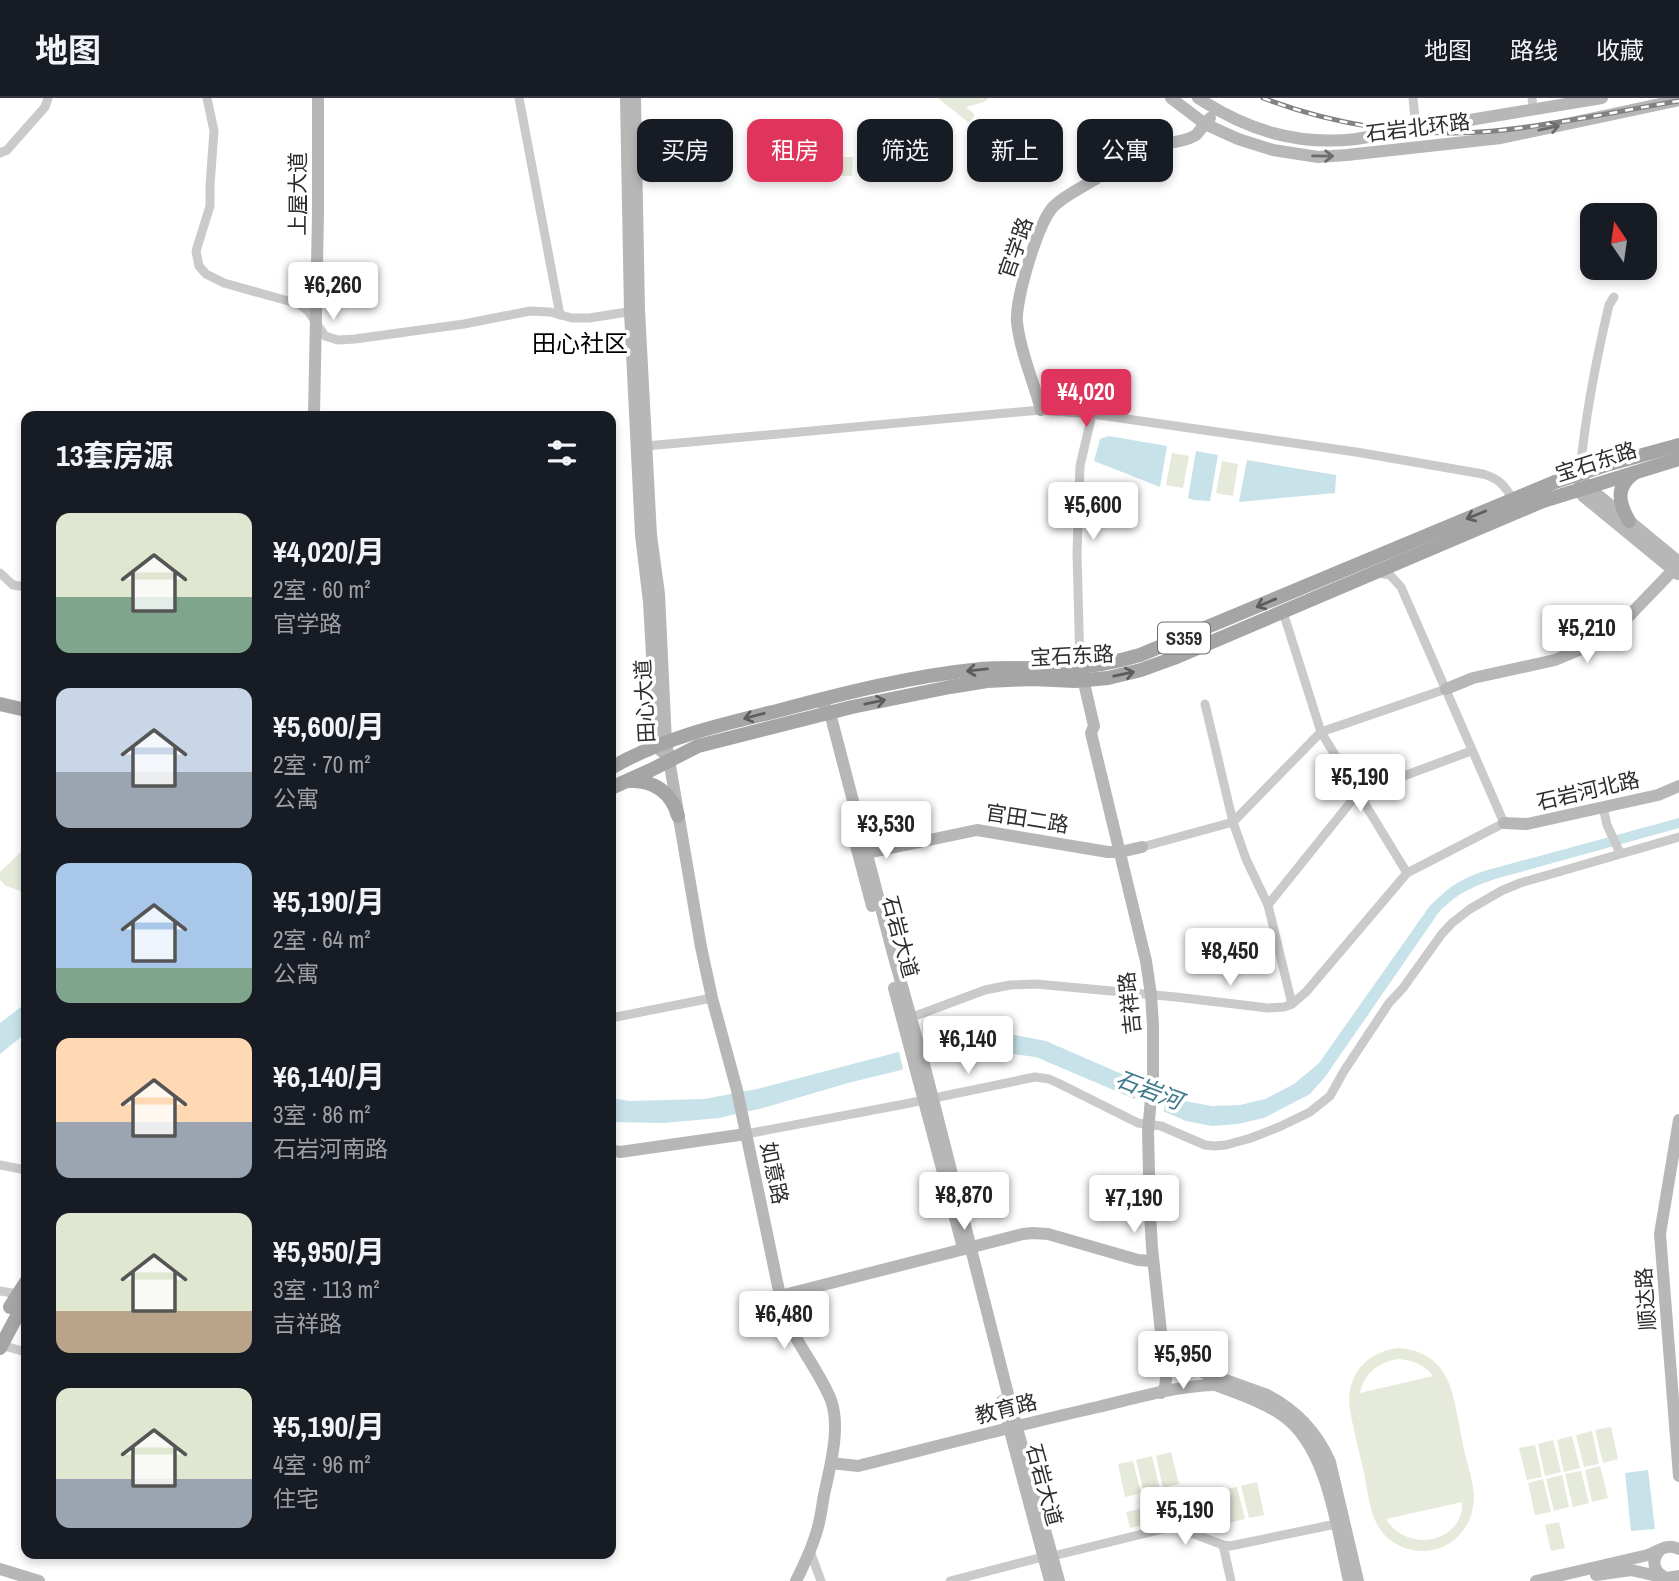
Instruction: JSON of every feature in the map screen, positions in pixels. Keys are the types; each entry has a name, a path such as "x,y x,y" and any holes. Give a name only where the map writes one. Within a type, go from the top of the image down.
{"main road":[{"name":"宝石东路","path":"616,766 661,743 696,732 902,681 955,672 1006,668 1080,676 1154,650 1517,505 1582,483 1679,444"},
{"name":"宝石东路","path":"1582,483 1679,459"},
{"path":"1629,521 1621,504 1620,491 1624,481 1637,471"},
{"name":"宝石东路","path":"616,786 698,746 931,690 978,682 1125,675 1158,665 1409,558 1517,505"},
{"path":"0,704 21,708"},
{"path":"0,713 21,718"},
{"path":"625,782 640,781 660,788 674,803 678,816"},
{"path":"0,1326 21,1296"},
{"path":"1,1346 21,1299"}],"street":[{"path":"0,153 7,150 30,124 48,98"},
{"path":"207,98 214,131 210,206 196,251 199,266 206,274 224,283 299,304 308,311 325,336 338,340 464,324 530,311 550,312 572,318 635,311"},
{"name":"上屋大道","path":"314,411 318,98"},
{"path":"519,98 559,315"},
{"name":"田心大道","path":"626,98 641,536 661,743 668,761"},
{"name":"田心大道","path":"635,98 635,311 650,535 659,594 661,743"},
{"name":"石岩北环路","path":"1171,98 1205,124 1238,139 1282,152 1318,157 1348,156 1501,138 1679,100"},
{"name":"石岩北环路","path":"1198,98 1242,123 1264,131 1305,139 1340,141 1416,130 1533,104 1602,98"},
{"path":"1413,98 1416,130"},
{"name":"官学路","path":"1041,410 1020,337 1017,314 1028,268 1047,216 1059,201 1094,180 1130,153 1155,145 1184,141 1196,135 1217,110"},
{"path":"1615,297 1609,305 1584,436 1583,496 1678,568"},
{"path":"646,446 1041,410 1092,414 1356,452 1483,474 1494,477 1503,484 1517,505"},
{"path":"1080,676 1077,553 1080,466 1092,414"},
{"path":"1582,483 1629,521 1678,568"},
{"path":"1401,587 1402,568 1409,558"},
{"path":"1142,847 1233,822 1321,732 1473,678 1555,660 1588,646 1628,618 1678,568"},
{"path":"0,573 13,585 21,586"},
{"path":"906,1019 985,990 1036,984 1268,1008 1284,1007 1306,992 1407,873 1504,823 1401,587 1396,579 1388,574 1373,573"},
{"path":"1283,612 1321,732 1407,873"},
{"name":"吉祥路","path":"1080,676 1086,728 1091,733 1146,961 1151,995 1153,1083 1148,1125 1149,1192 1153,1261 1165,1362"},
{"name":"石岩大道","path":"819,700 826,714 867,853 906,1019"},
{"path":"1205,704 1233,822 1268,905 1292,1004"},
{"name":"石岩大道","path":"826,714 1013,1427 1048,1557 1059,1581"},
{"path":"1268,905 1358,793 1471,751"},
{"name":"如意路","path":"668,761 712,998 737,1090 779,1296 789,1325 832,1404 835,1429 819,1525 796,1581"},
{"name":"石岩河北路","path":"1504,823 1527,824 1658,795 1679,786"},
{"path":"1603,807 1619,851"},
{"name":"官田二路","path":"867,853 977,830 1108,852 1142,847"},
{"path":"616,1151 746,1134 1042,1077 1138,1123 1161,1126 1205,1145 1226,1145 1251,1138 1310,1112 1330,1096 1389,1003 1441,935 1461,915 1510,887 1619,851 1679,837"},
{"path":"616,1017 712,998"},
{"name":"顺达路","path":"1679,1120 1660,1234 1675,1381 1679,1476"},
{"path":"0,1164 21,1169"},
{"path":"779,1296 1023,1234 1040,1233 1138,1260 1153,1261"},
{"path":"0,1291 21,1292"},
{"path":"1,1346 21,1349"},
{"path":"1165,1362 1272,1409 1295,1426 1320,1465 1349,1581"},
{"path":"1161,1393 1166,1382 1165,1362"},
{"path":"1165,1362 1267,1395 1292,1411 1315,1434 1329,1462 1358,1581"},
{"name":"教育路","path":"831,1463 858,1466 1161,1393 1198,1385 1214,1385"},
{"path":"950,1581 1167,1528 1181,1529 1223,1545 1238,1545 1336,1524"},
{"path":"1671,1578 1658,1573 1654,1564 1657,1554 1670,1548 1679,1536"},
{"path":"1223,1545 1231,1581"},
{"path":"1536,1581 1670,1548"},
{"path":"810,1551 821,1581"},
{"name":"石岩大道","path":"1048,1557 1050,1581"},
{"path":"0,1569 39,1581"},
{"path":"1572,1581 1624,1570 1671,1578"}],"green space":[{"path":"938,98 989,98 966,107 975,115 967,121"},
{"path":"843,157 853,157 852,176 843,176"},
{"path":"1172,453 1189,456 1183,488 1166,485"},
{"path":"1222,461 1238,464 1233,496 1216,493"},
{"path":"21,852 21,891 6,886 0,880 0,872"},
{"path":"1405,1349 1429,1358 1443,1372 1454,1398 1474,1502 1464,1530 1449,1544 1437,1549 1418,1551 1392,1542 1385,1536 1371,1509 1349,1399 1354,1377 1359,1369 1375,1355","holes":["1398,1359 1417,1363 1433,1376 1360,1393 1373,1370","1462,1502 1461,1515 1455,1526 1434,1539 1408,1537 1396,1530 1386,1519"]},
{"path":"1611,1427 1618,1459 1603,1463 1595,1430"},
{"path":"1592,1431 1599,1464 1584,1467 1576,1435"},
{"path":"1572,1436 1580,1468 1564,1472 1557,1440"},
{"path":"1553,1440 1561,1472 1545,1476 1538,1444"},
{"path":"1535,1445 1542,1477 1527,1480 1519,1448"},
{"path":"1171,1452 1179,1484 1163,1488 1156,1456"},
{"path":"1152,1456 1160,1489 1144,1492 1136,1460"},
{"path":"1133,1461 1141,1493 1125,1497 1118,1464"},
{"path":"1600,1466 1608,1498 1592,1502 1585,1470"},
{"path":"1581,1471 1589,1503 1573,1507 1565,1474"},
{"path":"1562,1475 1569,1507 1554,1511 1546,1479"},
{"path":"1543,1479 1551,1512 1535,1515 1528,1483"},
{"path":"1257,1482 1264,1515 1249,1518 1241,1486"},
{"path":"1237,1487 1245,1519 1229,1523 1222,1490"},
{"path":"1219,1491 1226,1523 1211,1527 1203,1495"},
{"path":"1194,1496 1198,1512 1165,1519 1162,1504"},
{"path":"1158,1505 1162,1520 1130,1528 1126,1512"},
{"path":"1559,1522 1565,1548 1551,1551 1545,1525"}],"water":[{"path":"1109,436 1167,446 1160,487 1094,461 1100,439"},
{"path":"1196,451 1218,455 1210,501 1188,498"},
{"path":"1247,460 1336,475 1335,493 1239,502"},
{"name":"石岩河","path":"1679,818 1679,828 1495,879 1458,896 1439,912 1325,1077 1310,1094 1264,1118 1212,1126 1186,1121 1036,1057 1004,1053 970,1054 934,1062 719,1118 664,1123 616,1122 616,1099 630,1101 704,1099 757,1089 948,1039 983,1034 1015,1035 1046,1041 1184,1101 1212,1106 1240,1105 1265,1099 1294,1084 1319,1063 1429,907 1454,885 1484,871"},
{"path":"21,1007 21,1037 0,1054 0,1023"},
{"path":"1648,1470 1655,1529 1631,1531 1625,1473"}],"pier":[{"path":"931,1040 937,1064 904,1073 898,1048"},
{"path":"1139,1078 1167,1090 1163,1116 1134,1104"}],"railway":[{"path":"1263,98 1348,123 1435,133 1494,131 1564,122 1679,101"}],"district":[{"name":"田心社区","path":"580,344"}]}
